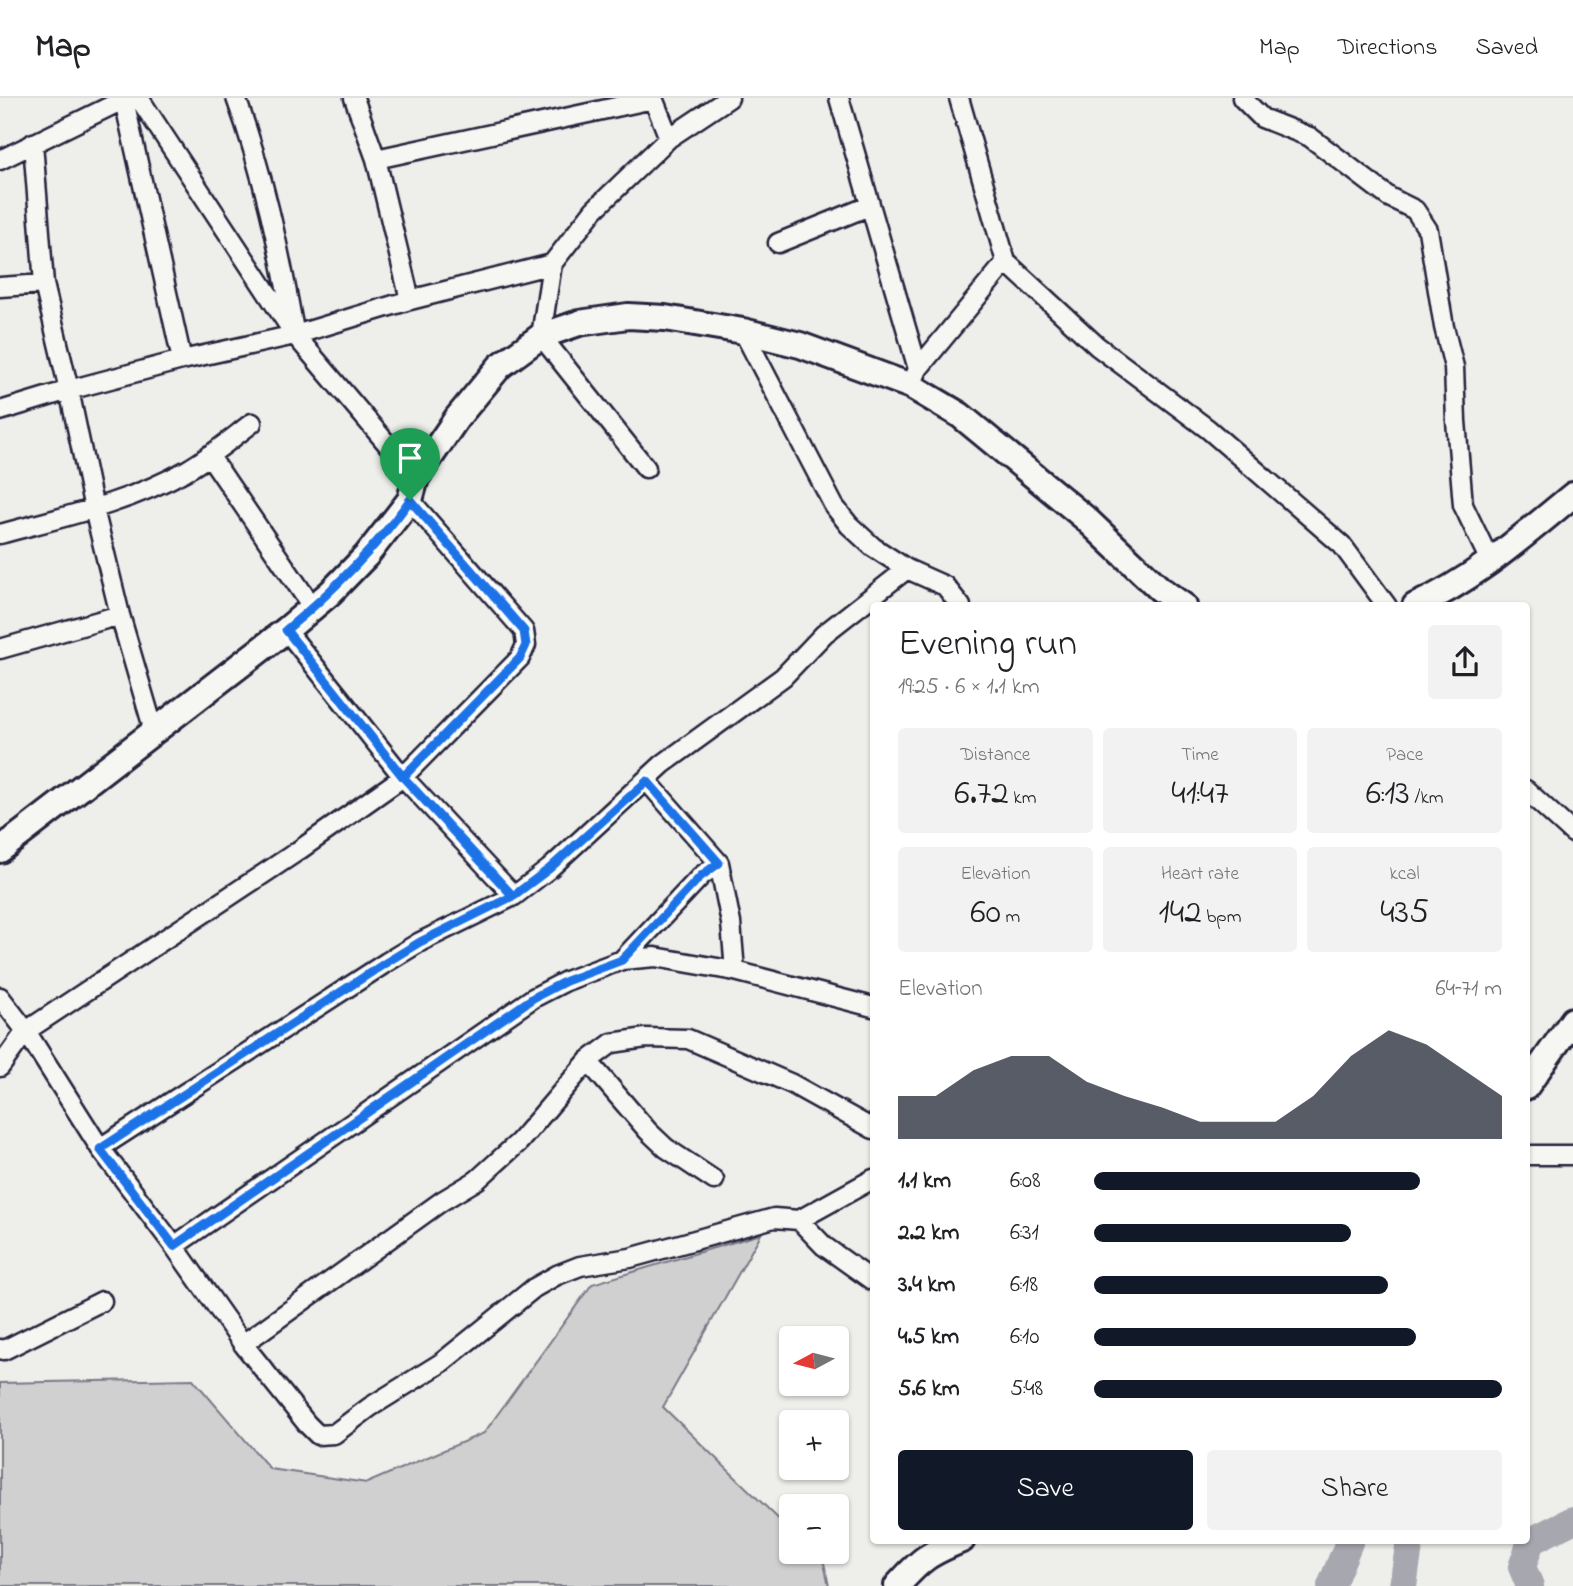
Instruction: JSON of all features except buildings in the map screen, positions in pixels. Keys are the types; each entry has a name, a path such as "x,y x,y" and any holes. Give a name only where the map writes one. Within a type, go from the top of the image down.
{"main road":[{"path":"0,850 313,607 366,556 485,382 500,366 541,335 579,323 628,316 665,318 744,331 915,378 1085,518 1160,589 1178,602"},
{"path":"1424,602 1445,593 1491,563 1573,495"},
{"path":"1530,1081 1573,1020"},
{"path":"897,1586 919,1561 931,1552 952,1544"}],"street":[{"path":"236,98 254,148 280,254 295,334"},
{"path":"354,98 376,159 410,300"},
{"path":"646,468 541,335 552,264 594,210 669,138 729,98"},
{"path":"839,98 915,378"},
{"path":"959,98 1006,262 1097,346 1208,429 1342,545 1384,602"},
{"path":"1242,98 1262,118 1310,136 1389,197 1415,210 1428,230 1444,327 1454,367 1455,421 1463,505 1491,563"},
{"path":"0,1067 26,1031 295,853 403,777 520,658 526,645 524,631 295,334 130,99"},
{"path":"0,160 130,99"},
{"path":"130,99 181,360"},
{"path":"376,159 653,99 669,138"},
{"path":"33,143 44,284 120,615 154,731"},
{"path":"778,243 869,206"},
{"path":"915,378 1006,262"},
{"path":"0,411 181,360 295,334 410,300 552,264"},
{"path":"0,287 44,284"},
{"path":"744,331 834,506 849,525 873,547 907,569 945,586 958,602"},
{"path":"0,534 94,509 158,485 209,455 251,423"},
{"path":"209,455 313,607"},
{"path":"100,1149 387,962 420,942 513,896 549,869 663,764 783,677 824,634 907,569"},
{"path":"0,649 120,615"},
{"path":"286,630 403,777 513,896"},
{"path":"647,781 719,863 731,923 734,971"},
{"path":"1530,794 1573,833"},
{"path":"622,960 701,876 719,863"},
{"path":"174,1246 533,998 566,981 622,960 655,957 734,971 870,1006"},
{"path":"0,997 26,1031 100,1149 174,1246 243,1344 318,1435 334,1434 370,1407 441,1363 534,1288 557,1275 580,1266 630,1258 774,1218 799,1220 870,1181"},
{"path":"243,1344 477,1180 519,1142 588,1061 612,1043 646,1038 688,1038 792,1084 870,1127"},
{"path":"588,1061 648,1131 667,1148 714,1180"},
{"path":"1530,1155 1573,1154"},
{"path":"799,1220 824,1246 870,1279"},
{"path":"0,1349 4,1350 102,1301"}],"shaded area":[{"path":"761,1234 663,1407 779,1519 779,1564 824,1564 829,1586 0,1586 0,1383 193,1379 270,1469 367,1483 484,1433 592,1284"}],"waterway":[{"path":"1530,1544 1573,1520"},
{"path":"1331,1586 1348,1544"},
{"path":"1403,1586 1409,1544"},
{"path":"1530,1544 1522,1567 1530,1586"}],"route":[{"path":"410,500 366,556 330,593 286,630 403,777 513,896 420,942 387,962 100,1149 174,1246 533,998 566,981 622,960 701,876 719,863 647,781 549,869 513,896 458,837 403,777 520,658 526,645 524,631 410,500"}]}
